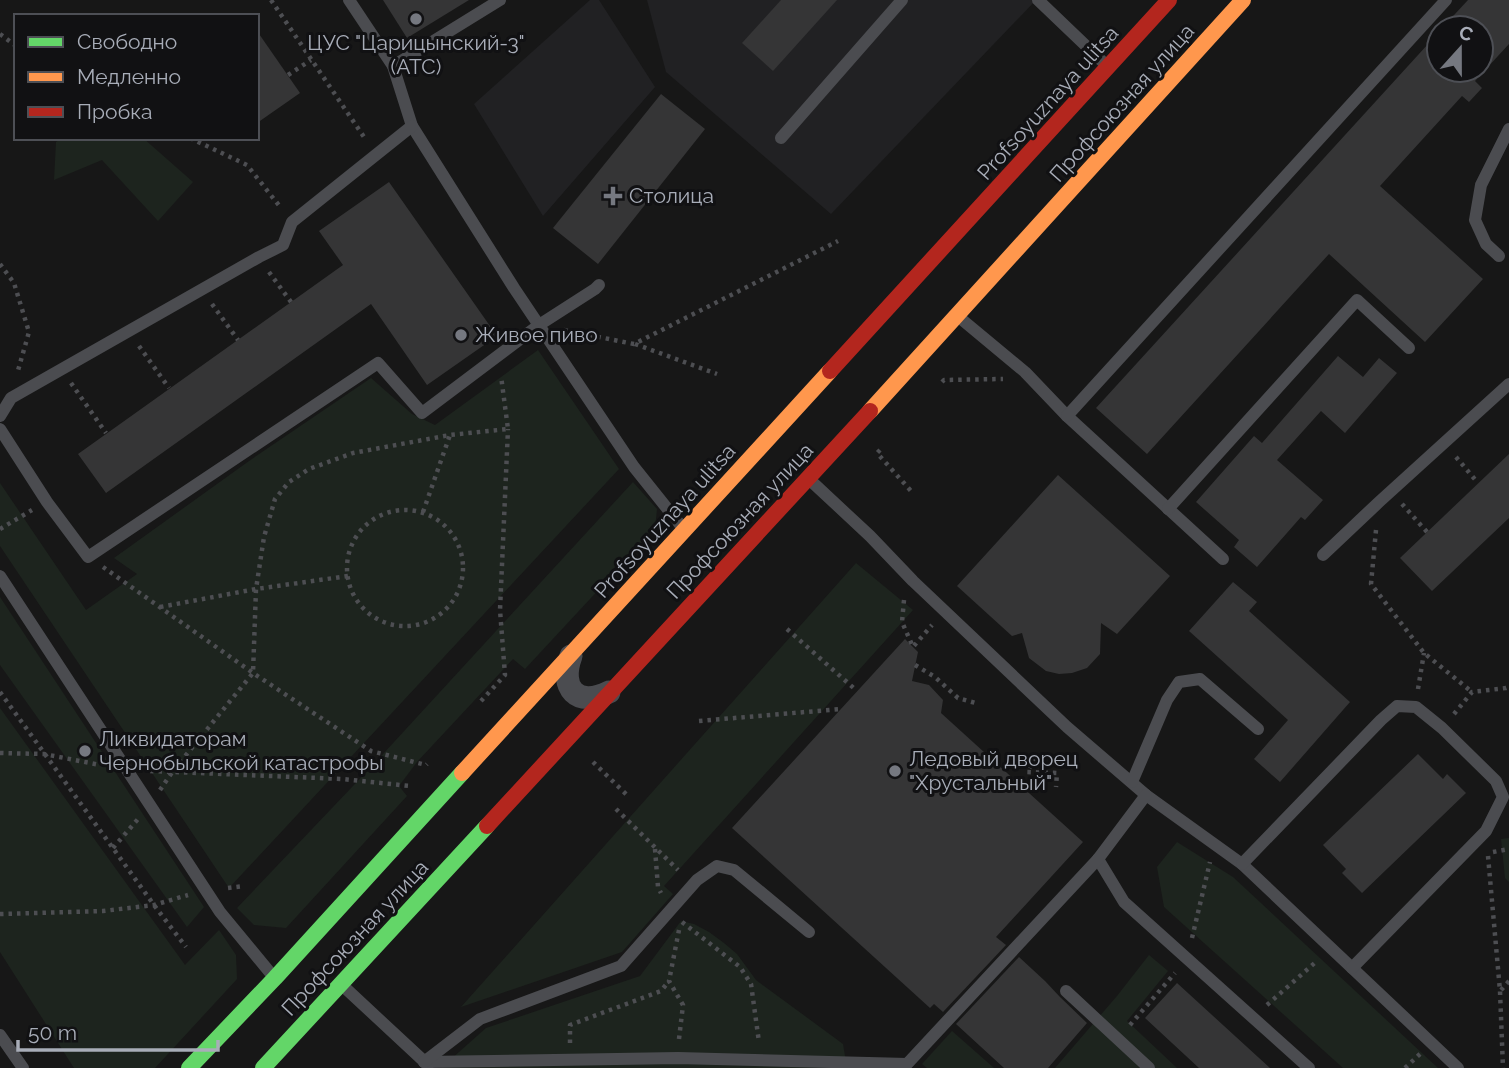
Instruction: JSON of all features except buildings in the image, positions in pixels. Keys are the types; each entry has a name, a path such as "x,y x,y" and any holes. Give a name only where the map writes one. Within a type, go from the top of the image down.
{"main road":[{"name":"Profsoyuznaya ulitsa","path":"189,1068 275,978 1169,0"},
{"name":"Профсоюзная улица","path":"263,1068 808,478 1243,0"}],"street":[{"path":"572,653 566,678 569,688 576,695 589,698 611,691"}],"lane":[{"path":"349,0 393,66 412,126 514,288 634,467 684,530"},
{"path":"393,66 500,0"},
{"path":"781,138 902,0"},
{"path":"1038,0 1108,68"},
{"path":"1067,416 1446,0"},
{"path":"0,416 11,398 283,245 292,222 412,126"},
{"path":"1499,256 1486,244 1475,220 1481,185 1509,128"},
{"path":"0,429 47,502 88,557 378,363 422,413 540,325 599,285"},
{"path":"1168,509 1357,300 1409,348"},
{"path":"957,315 1024,371 1067,416 1223,559"},
{"path":"1323,555 1509,384"},
{"path":"808,478 1067,727 1146,795 1242,864 1458,1068"},
{"path":"0,576 220,912 275,978"},
{"path":"1132,782 1167,700 1179,682 1200,678 1258,729"},
{"path":"1242,864 1397,706 1416,708 1442,728 1496,781 1503,797 1486,831 1352,968"},
{"path":"341,984 425,1066 570,1059 678,1058 908,1067 1098,859 1146,795"},
{"path":"1098,859 1124,902 1309,1068"},
{"path":"425,1066 480,1019 621,966 697,880 717,866 734,870 809,932"},
{"path":"1066,991 1149,1068"},
{"path":"0,1035 23,1068"}],"path":[{"path":"271,0 377,155"},
{"path":"0,34 14,45"},
{"path":"288,75 311,60"},
{"path":"194,140 247,165 292,222"},
{"path":"634,344 838,242"},
{"path":"259,257 291,302"},
{"path":"0,264 13,283 29,332 11,398"},
{"path":"202,290 238,340"},
{"path":"540,325 634,344 717,374"},
{"path":"128,331 169,388"},
{"path":"479,705 505,675 500,610 508,429 498,358"},
{"path":"61,369 106,433"},
{"path":"935,389 944,380 1004,379"},
{"path":"173,771 253,673 256,589 264,537 275,499 289,482 309,469 353,453 450,435 508,429"},
{"path":"423,512 450,435"},
{"path":"1444,443 1478,483"},
{"path":"886,444 877,453 911,491"},
{"path":"1390,492 1427,532"},
{"path":"0,529 47,502"},
{"path":"1379,502 1371,584 1424,653 1472,692"},
{"path":"388,512 423,512 443,523 462,553 463,576 455,599 448,608 417,625 394,625 372,615 363,608 351,588 348,576 349,553 359,532 388,512"},
{"path":"88,557 253,673 371,751 426,765"},
{"path":"160,607 256,589 348,576"},
{"path":"904,599 902,622 913,647 933,623"},
{"path":"787,629 857,691"},
{"path":"1416,708 1424,653"},
{"path":"915,665 935,677 958,698 979,704"},
{"path":"1442,728 1472,692 1509,687"},
{"path":"0,692 187,947"},
{"path":"699,721 841,709"},
{"path":"0,753 44,754 126,770 342,779 409,787 415,779"},
{"path":"421,772 435,755"},
{"path":"1036,758 1027,772 1057,774 1056,787"},
{"path":"593,762 628,796"},
{"path":"616,809 678,870"},
{"path":"655,849 658,887 671,910 681,921 740,967 751,984 761,1060"},
{"path":"1503,1068 1500,991 1488,853 1509,849"},
{"path":"1118,1039 1188,958 1211,857"},
{"path":"0,914 103,911 154,905 205,890 244,886"},
{"path":"570,1059 569,1025 661,991 669,981 681,921"},
{"path":"1253,1017 1324,955"},
{"path":"669,981 683,1005 678,1058"},
{"path":"1500,991 1509,981"},
{"path":"1500,1031 1509,1031"},
{"path":"1405,1068 1426,1049"}],"shaded area":[{"path":"590,0 599,0 655,87 543,216 474,104"},
{"path":"647,0 1036,0 831,214 666,72"},
{"path":"145,140 193,182 158,221 102,160 54,180 56,142"},
{"path":"538,350 619,469 229,888 0,546 0,483 86,610 137,574 114,558 371,378 412,414 435,425"},
{"path":"633,482 657,509 655,529 525,669 513,659 417,762 399,786 407,796 286,928 254,925 237,908 372,766"},
{"path":"856,563 913,610 664,886 673,894 622,952 461,1007"},
{"path":"0,597 204,907 187,927 0,665"},
{"path":"0,708 185,965 219,930 236,955 237,979 155,1068 74,1068 0,952"},
{"path":"1509,838 1509,882 1505,878 1501,839"},
{"path":"1177,842 1233,877 1438,1068 1343,1068 1164,907 1157,867"},
{"path":"681,921 694,924 724,943 737,954 756,980 843,1044 847,1068 441,1068 486,1028 640,976"},
{"path":"1149,955 1168,971 1127,1021 1177,1068 1055,1068 1117,996"},
{"path":"952,1031 994,1068 927,1068 922,1064"}],"traffic: fast":[{"path":"189,1068 462,773"},
{"path":"263,1068 487,826"}],"traffic: slow":[{"path":"870,411 1243,0"},
{"path":"462,773 830,371"}],"traffic: jam":[{"path":"830,371 1169,0"},
{"path":"487,826 870,411"}],"place":[{"name":"ЦУС \"Царицынский-3\" (АТС)","path":"416,19"},
{"name":"Столица","path":"613,196"},
{"name":"Живое пиво","path":"461,335"},
{"name":"Ликвидаторам Чернобыльской катастрофы","path":"85,751"},
{"name":"Ледовый дворец \"Хрустальный\"","path":"895,771"}]}
